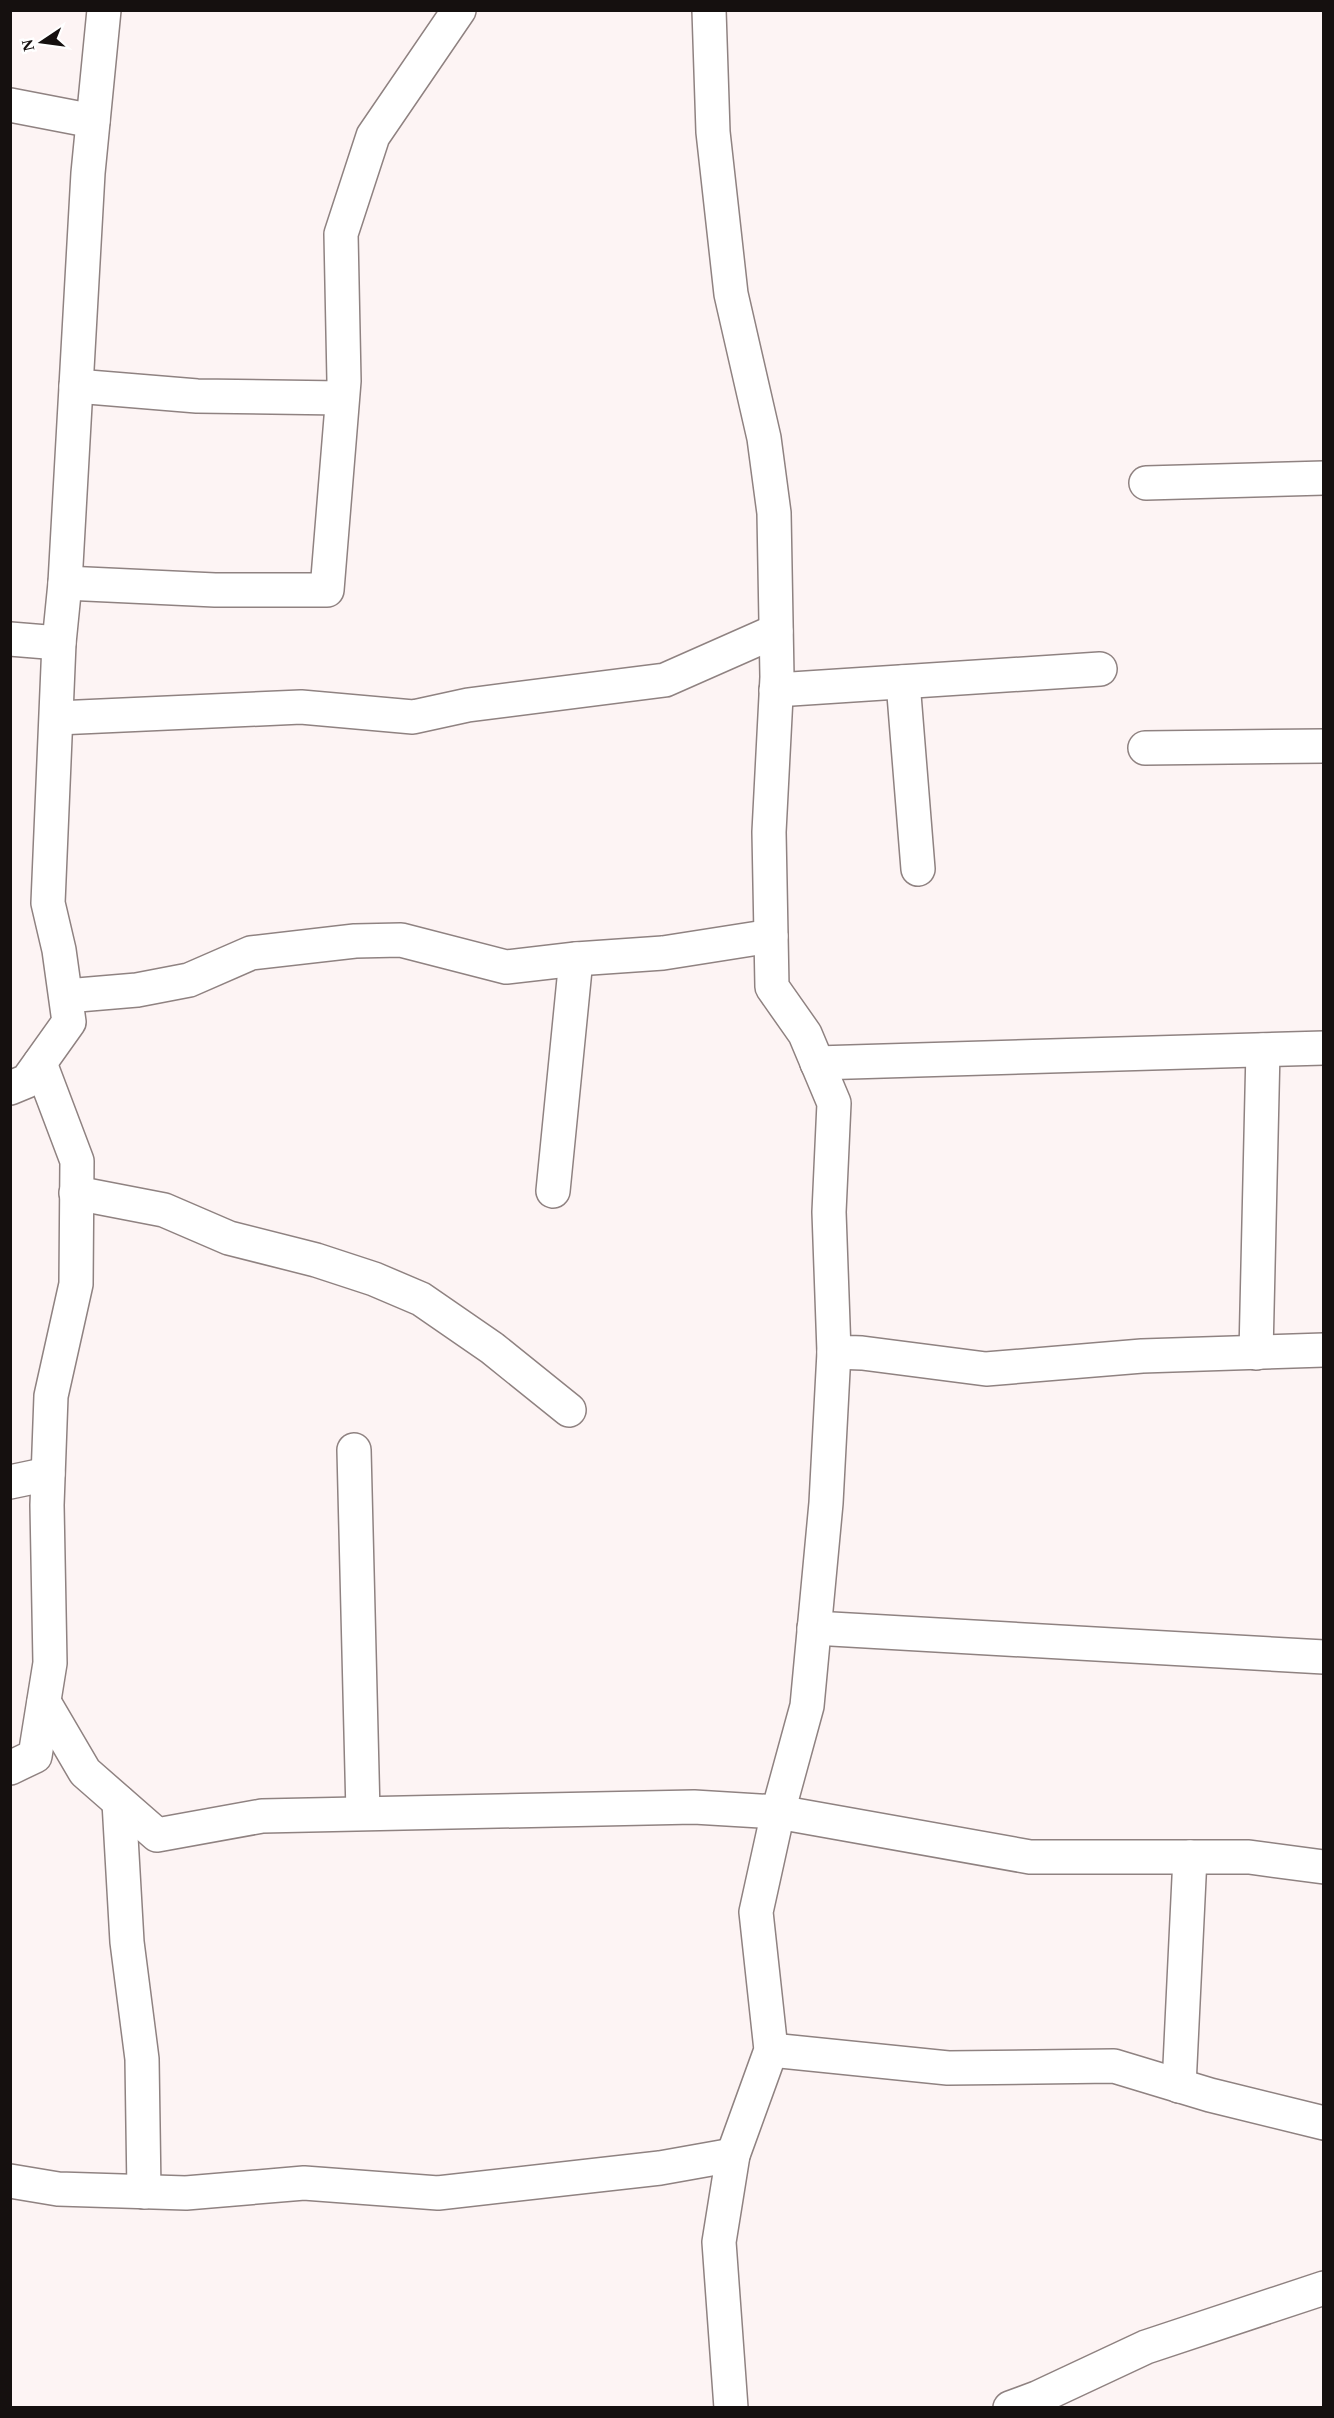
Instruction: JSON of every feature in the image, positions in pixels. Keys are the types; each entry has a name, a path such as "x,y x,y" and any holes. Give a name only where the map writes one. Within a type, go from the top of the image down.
{"street":[{"path":"10,1088 27,1081 69,1022 59,950 48,903 59,643 65,583 88,173 104,10"},
{"path":"65,583 215,590 327,590 344,381 341,234 373,136 459,10"},
{"path":"709,10 713,132 731,294 764,438 774,513 776,690 769,832 772,987 805,1034 834,1103 830,1212 834,1352 826,1503 807,1706 778,1812 756,1912 771,2050 733,2155 719,2242 731,2408"},
{"path":"10,105 93,121"},
{"path":"76,386 197,396 342,398"},
{"path":"1146,483 1323,478"},
{"path":"57,717 301,706 413,717 468,705 665,680 776,631"},
{"path":"10,639 59,643"},
{"path":"776,690 1100,669"},
{"path":"903,682 918,869"},
{"path":"1145,748 1323,746"},
{"path":"66,996 137,990 189,980 250,953 355,941 401,940 506,967 576,958 663,953 771,936"},
{"path":"553,1191 576,958"},
{"path":"817,1063 1323,1048"},
{"path":"1256,1353 1263,1050"},
{"path":"10,1768 35,1756 50,1663 48,1474 51,1396 76,1284 77,1161 40,1063"},
{"path":"76,1193 164,1210 229,1238 316,1260 422,1299 492,1348 569,1410"},
{"path":"834,1352 862,1353 986,1369 1142,1356 1323,1350"},
{"path":"354,1450 363,1813"},
{"path":"10,1482 48,1474"},
{"path":"814,1628 1323,1657"},
{"path":"44,1702 85,1772 157,1835 262,1816 694,1807 778,1812 1029,1857 1249,1857 1323,1867"},
{"path":"119,1802 127,1942 142,2059 144,2192"},
{"path":"1179,2086 1190,1857"},
{"path":"771,2050 948,2068 1114,2066 1179,2086 1323,2123"},
{"path":"10,2181 58,2189 144,2192 186,2193 304,2183 438,2193 660,2168 733,2155"},
{"path":"1028,2404 1146,2347 1323,2289"}]}
